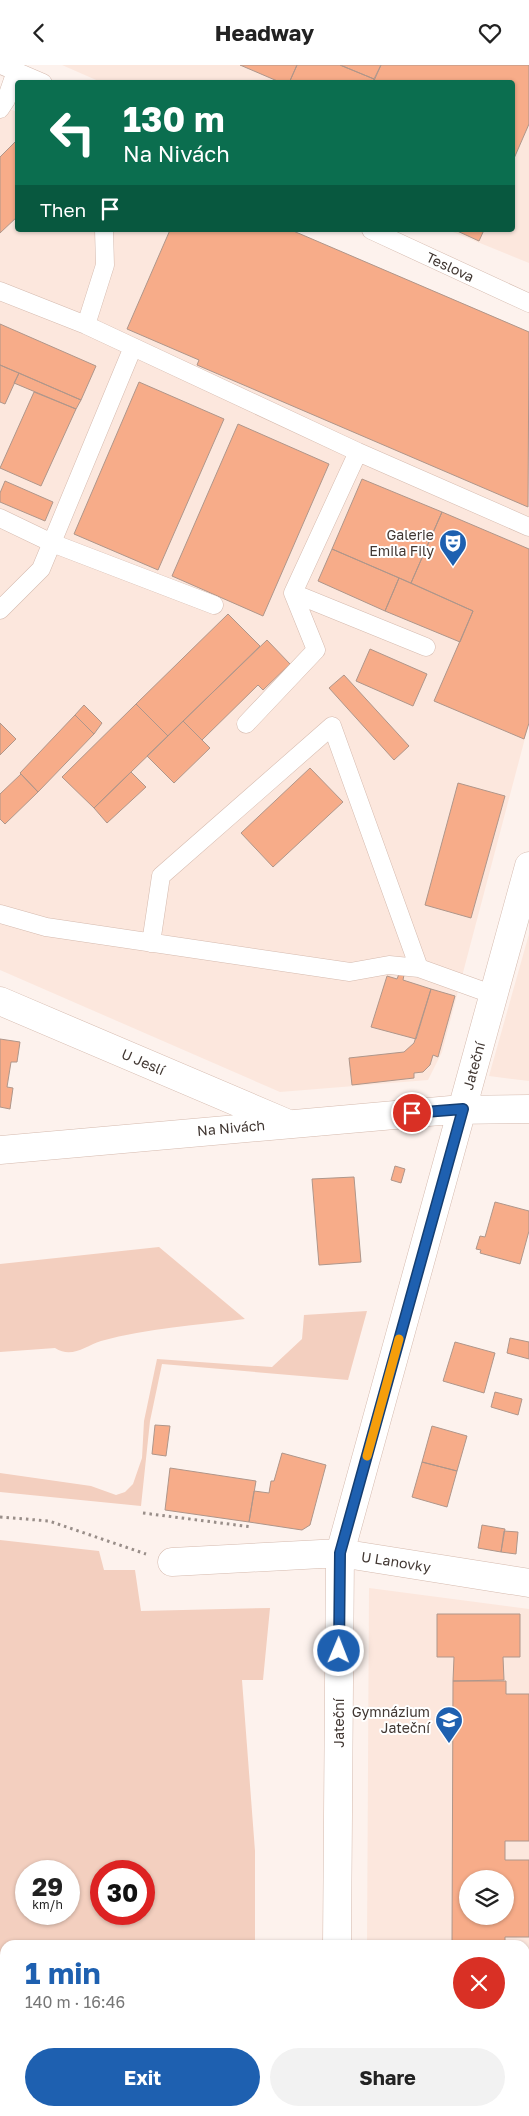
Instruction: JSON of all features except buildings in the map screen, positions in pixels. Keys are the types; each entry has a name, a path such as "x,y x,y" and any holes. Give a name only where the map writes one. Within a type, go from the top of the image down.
{"street":[{"name":"Jateční","path":"337,1940 340,1553 529,866"},
{"name":"U Jeslí","path":"0,1001 286,1123"},
{"name":"Na Nivách","path":"0,1150 286,1123 463,1109 529,1109"},
{"name":"U Lanovky","path":"172,1562 340,1553 529,1583"}],"lane":[{"path":"0,109 6,100 8,68 36,80"},
{"path":"86,325 105,265 104,232"},
{"name":"Teslova","path":"375,232 529,303"},
{"path":"0,291 86,325 358,452 529,527"},
{"path":"0,610 41,569 132,347"},
{"path":"246,725 316,650 293,593 358,452"},
{"path":"0,518 52,543 214,605"},
{"path":"293,593 426,647"},
{"path":"151,943 161,876 332,726 419,968"},
{"path":"0,914 46,927 350,972 389,965 419,968 494,995"}],"path":[{"path":"143,1513 260,1528"},
{"path":"0,1517 49,1521 172,1562"}],"shaded area":[{"path":"62,65 529,65 529,263 453,232 515,232 515,80 96,80"},
{"path":"0,105 15,111 15,232 296,232 529,332 529,723 442,1052 428,1080 280,1092 0,970"},
{"path":"529,934 529,1081 489,1076"},
{"path":"159,1247 245,1319 137,1333 101,1341 73,1352 61,1351 55,1348 0,1352 0,1264"},
{"path":"367,1311 348,1380 162,1364 150,1421 141,1506 0,1492 0,1473 91,1486 116,1495 125,1492 133,1484 142,1458 144,1421 157,1359 272,1367 302,1339 304,1315"},
{"path":"0,1540 99,1551 104,1570 135,1570 141,1611 270,1608 263,1680 242,1680 255,1851 255,1940 0,1940"},
{"name":"Gymnázium Jateční","path":"369,1588 529,1609 529,1940 367,1940"}],"slow traffic":[{"path":"367,1456 399,1339"}],"place":[{"name":"Galerie Emila Fily","path":"453,567"},
{"name":"Gymnázium Jateční","path":"449,1744"}],"route":[{"path":"339,1651 340,1553 463,1109 412,1113"}]}
